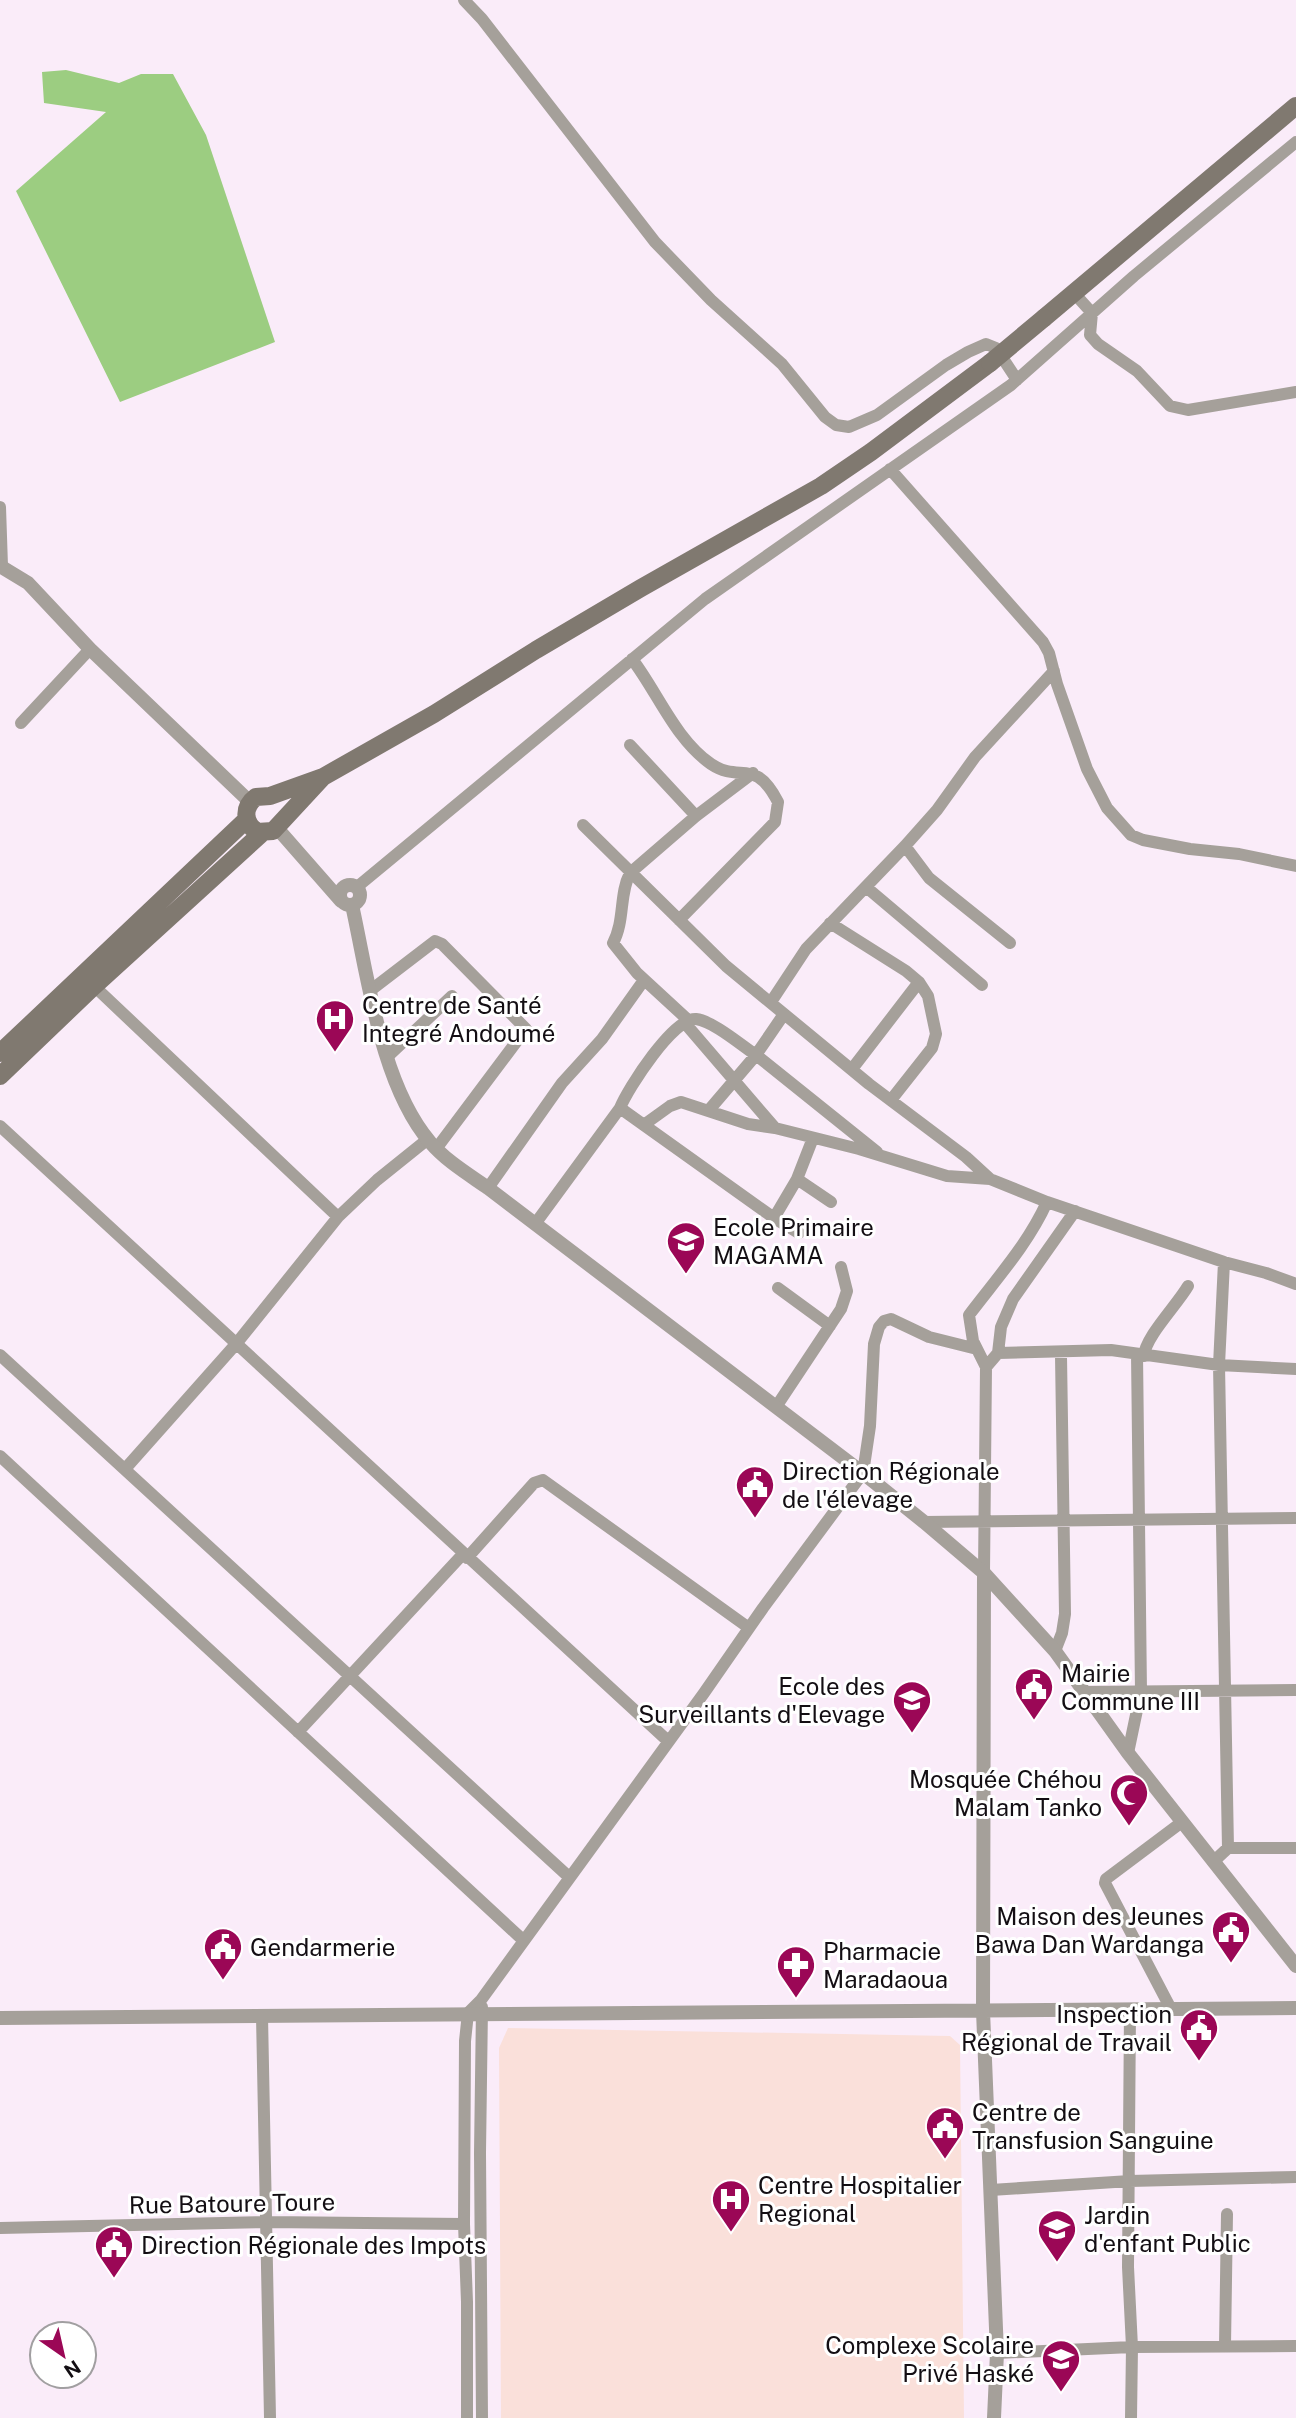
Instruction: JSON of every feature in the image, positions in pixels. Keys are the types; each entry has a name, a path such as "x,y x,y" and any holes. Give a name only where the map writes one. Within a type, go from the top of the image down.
{"main road":[{"path":"274,826 252,829 246,820 250,802 256,797 270,796 323,777 434,714 641,588 821,486 871,452 990,363 1296,106"},
{"path":"0,1076 94,986 274,826 323,777"},
{"path":"270,796 281,804 274,826"},
{"path":"0,1053 246,820"}],"street":[{"path":"464,0 482,19 655,242 711,300 782,364 825,417 836,425 849,427 877,415 946,365 986,344 996,348 1017,380"},
{"path":"351,886 705,599 1017,380 1092,313 1296,142"},
{"path":"1074,293 1092,313 1090,335 1098,344 1137,371 1176,409 1188,410 1296,392"},
{"path":"890,469 1043,642 1087,769 1107,808 1131,835 1190,849 1239,854 1296,866"},
{"path":"0,507 1,566 28,583 90,649 250,802"},
{"path":"21,723 90,649"},
{"path":"632,659 674,724 703,757 719,768 752,773 765,783 778,802 775,822 679,920"},
{"path":"771,1002 806,949 905,846 937,810 975,757 1054,671"},
{"path":"630,745 696,816"},
{"path":"752,773 696,816 630,873 625,886 622,919 613,943 644,980 686,1021 775,1128"},
{"path":"583,825 726,966 891,1100 967,1157 990,1179"},
{"path":"274,826 347,903 387,1057 401,1093 432,1144 445,1158 863,1473 984,1573 1055,1651 1128,1753 1296,1966"},
{"path":"905,846 929,878 1010,943"},
{"path":"316,873 351,886 360,895 357,903 347,903"},
{"path":"866,887 982,985"},
{"path":"830,923 888,957 919,982 928,996 936,1034 932,1048 891,1100"},
{"path":"125,1469 236,1344 338,1217 377,1180 432,1144 526,1030 442,944 435,941 371,990"},
{"path":"488,1188 562,1083 602,1039 644,980"},
{"path":"852,1069 919,982"},
{"path":"94,986 338,1217"},
{"path":"387,1057 452,996"},
{"path":"709,1110 756,1055 785,1014"},
{"path":"535,1224 620,1108 631,1087 664,1041 686,1021 705,1021 756,1055 882,1155"},
{"path":"645,1124 677,1102 748,1124 775,1128 882,1155 947,1176 990,1179 1047,1202 1296,1284"},
{"path":"620,1108 799,1233"},
{"path":"0,1126 668,1741"},
{"path":"774,1218 797,1179 813,1138"},
{"path":"797,1179 831,1202"},
{"path":"994,2418 997,2354 983,2011 986,1367 970,1329 969,1315 1023,1245 1047,1202"},
{"path":"986,1367 998,1353 1001,1327 1013,1299 1075,1211"},
{"path":"1224,1262 1219,1365 1227,1848"},
{"path":"776,1407 841,1309 848,1291 841,1267"},
{"path":"1128,1753 1142,1692 1139,1519 1141,1355 1148,1340 1188,1286"},
{"path":"778,1288 830,1326"},
{"path":"482,2418 482,2006 523,1940 863,1473 870,1426 874,1344 879,1327 884,1321 891,1319 929,1337 977,1349"},
{"path":"998,1353 1111,1350 1219,1365 1296,1369"},
{"path":"1055,1651 1065,1614 1061,1356 1058,1352"},
{"path":"0,1355 569,1877"},
{"path":"0,1456 523,1940"},
{"path":"298,1732 534,1483 543,1480 749,1628"},
{"path":"924,1522 1296,1518"},
{"path":"1084,1692 1296,1690"},
{"path":"1171,2008 1105,1883 1106,1879 1182,1822"},
{"path":"1213,1862 1227,1848 1296,1848"},
{"path":"0,2018 468,2013 482,2006 983,2011 1296,2008"},
{"path":"1130,2010 1128,2267 1132,2347 1131,2418"},
{"path":"467,2418 464,2224 465,2042 468,2013"},
{"path":"262,2016 270,2418"},
{"path":"991,2190 1130,2181 1296,2177"},
{"path":"1225,2346 1227,2214"},
{"name":"Rue Batoure Toure","path":"0,2228 267,2222 464,2224"},
{"path":"997,2354 1132,2347 1296,2346"}],"shaded area":[{"name":"Centre Hospitalier Regional","path":"508,2028 950,2036 960,2045 964,2418 501,2418 499,2048"}],"green space":[{"path":"66,70 119,83 141,74 173,74 206,135 275,342 120,402 16,191 106,112 44,103 42,72"}],"place":[{"name":"Centre de Santé Integré Andoumé","path":"335,1053"},
{"name":"Ecole Primaire MAGAMA","path":"686,1275"},
{"name":"Direction Régionale de l'élevage","path":"755,1519"},
{"name":"Mairie Commune III","path":"1034,1721"},
{"name":"Ecole des Surveillants d'Elevage","path":"912,1734"},
{"name":"Mosquée Chéhou Malam Tanko","path":"1129,1827"},
{"name":"Maison des Jeunes Bawa Dan Wardanga","path":"1231,1964"},
{"name":"Gendarmerie","path":"223,1981"},
{"name":"Pharmacie Maradaoua","path":"796,1999"},
{"name":"Inspection Régional de Travail","path":"1199,2062"},
{"name":"Centre de Transfusion Sanguine","path":"945,2160"},
{"name":"Centre Hospitalier Regional","path":"731,2233"},
{"name":"Jardin d'enfant Public","path":"1057,2263"},
{"name":"Direction Régionale des Impots","path":"114,2279"},
{"name":"Complexe Scolaire Privé Haské","path":"1061,2393"}]}
